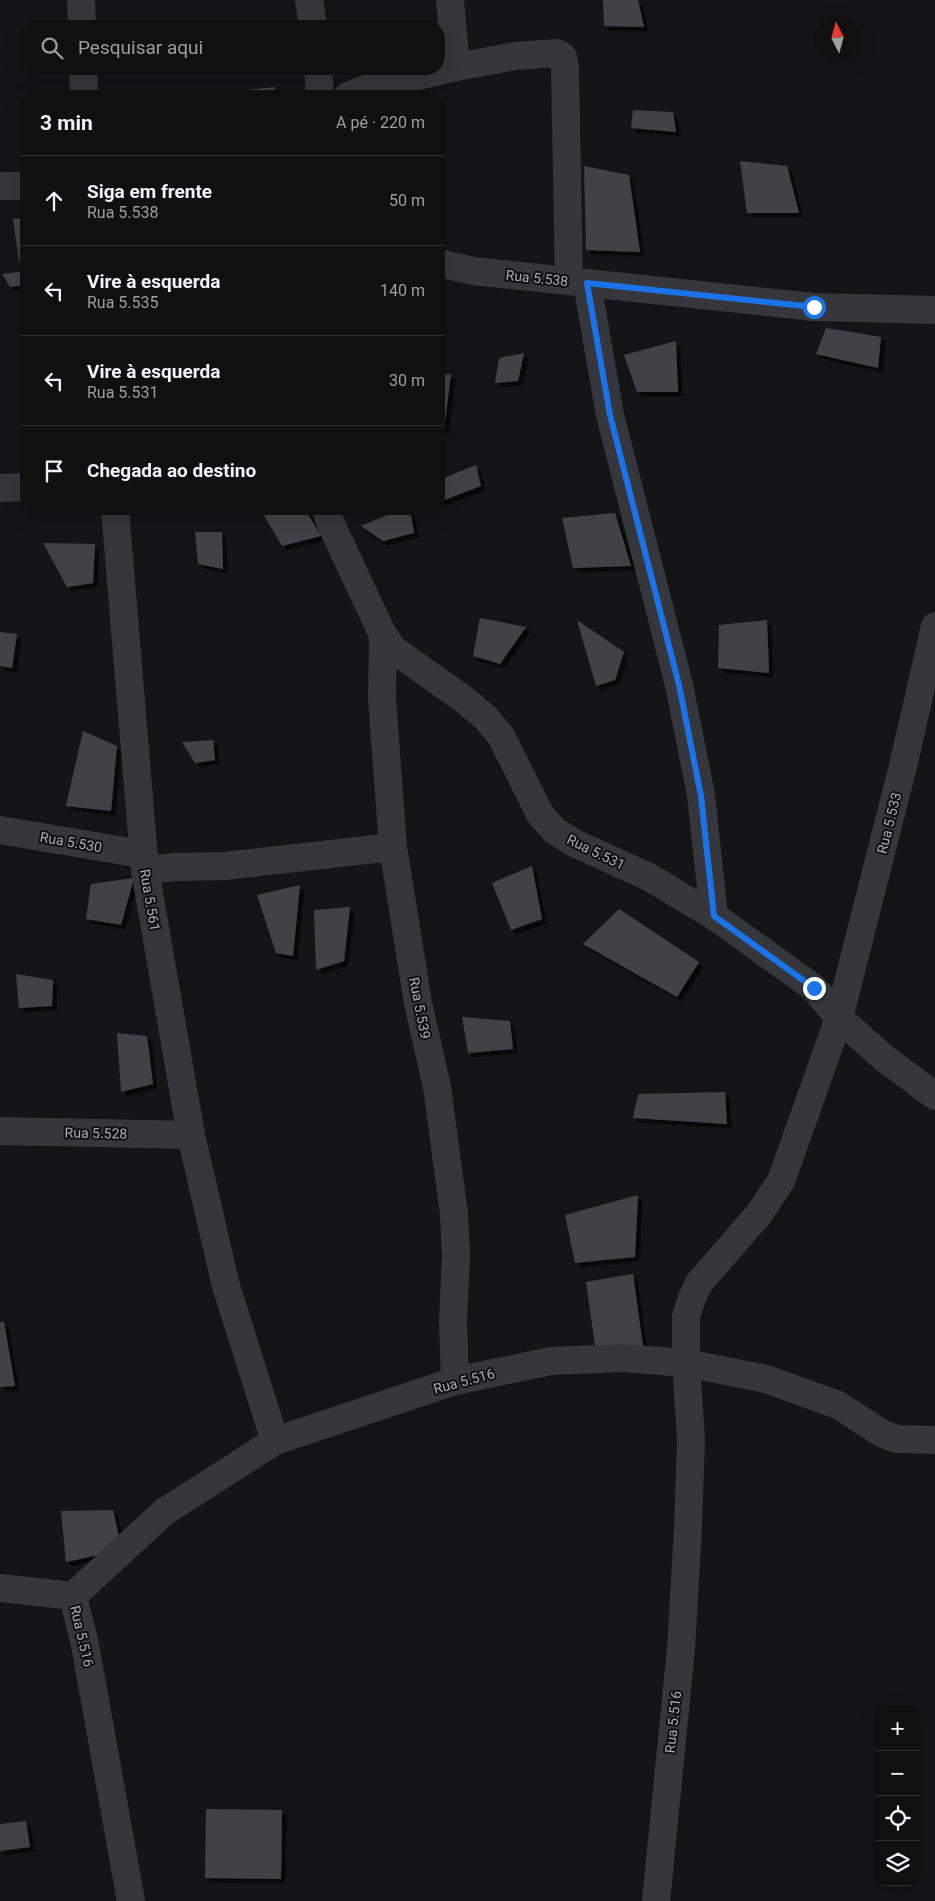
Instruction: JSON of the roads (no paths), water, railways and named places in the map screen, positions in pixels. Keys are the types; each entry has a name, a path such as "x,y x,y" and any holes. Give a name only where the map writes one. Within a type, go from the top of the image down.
{"street":[{"path":"81,0 82,20"},
{"path":"309,0 312,20"},
{"path":"450,0 456,67"},
{"path":"445,70 515,56 557,53 563,57 578,282 679,685 701,796 714,916"},
{"path":"83,75 84,90"},
{"path":"318,75 320,90"},
{"path":"363,90 422,75"},
{"path":"0,186 20,186"},
{"name":"Rua 5.538","path":"445,264 473,271 814,307 935,310"},
{"path":"0,488 20,487"},
{"name":"Rua 5.561","path":"115,515 144,862 191,1135 226,1286 275,1441"},
{"name":"Rua 5.531","path":"328,515 382,635 393,648 466,701 486,718 501,736 540,814 554,830 574,843 649,877 714,916 814,988 839,1018 884,1058 935,1096"},
{"name":"Rua 5.533","path":"686,1363 686,1316 692,1298 700,1283 758,1214 781,1181 839,1018 901,776 935,626"},
{"name":"Rua 5.539","path":"382,635 382,699 393,847 418,1003 437,1087 454,1214 456,1256 453,1321 455,1381"},
{"name":"Rua 5.530","path":"0,830 144,862 175,867 224,866 393,847"},
{"name":"Rua 5.528","path":"0,1131 191,1135"},
{"name":"Rua 5.516","path":"131,1901 85,1645 73,1596 164,1512 275,1441 455,1381 551,1361 622,1358 686,1363 691,1439 681,1649 656,1901"},
{"path":"686,1363 766,1379 821,1398 838,1405 883,1434 897,1439 935,1440"},
{"path":"0,1588 73,1596"}]}
